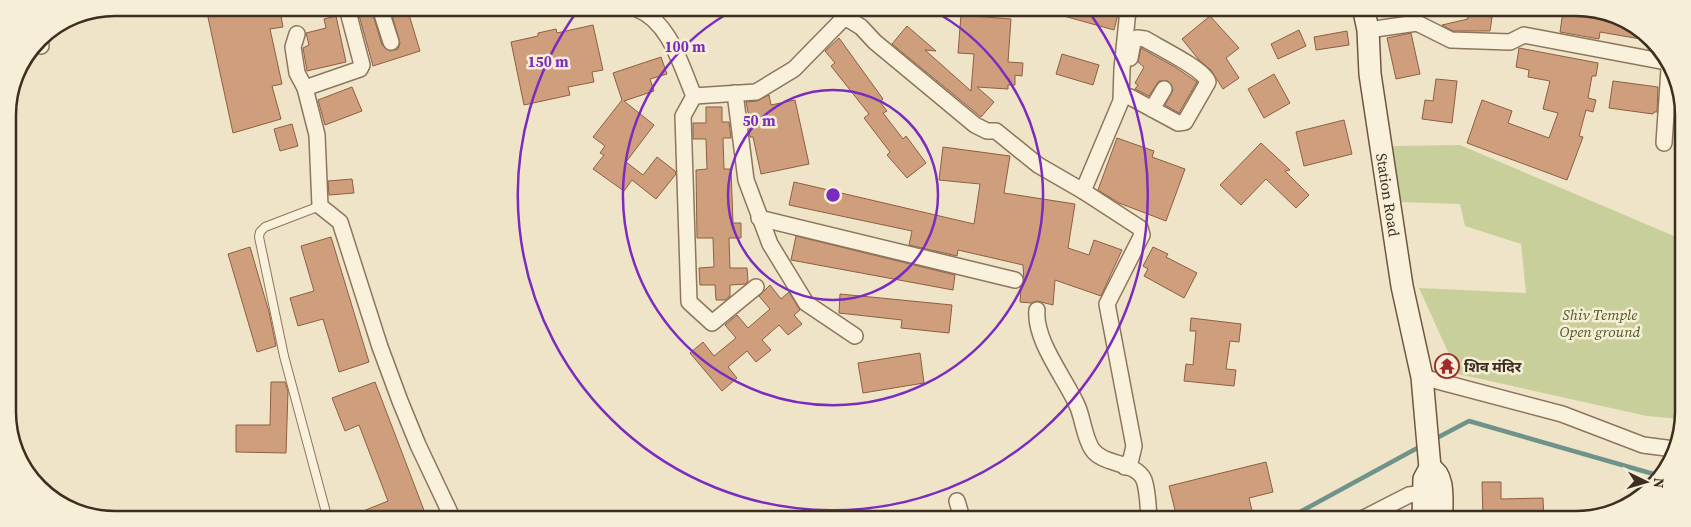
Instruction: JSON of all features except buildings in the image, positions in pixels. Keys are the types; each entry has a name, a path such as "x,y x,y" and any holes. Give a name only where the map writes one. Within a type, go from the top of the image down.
{"main road":[{"name":"Station Road","path":"1366,20 1370,74 1400,277 1422,377 1430,465 1424,479 1432,492"},
{"path":"1426,511 1432,492"},
{"path":"1432,492 1439,511"}],"street":[{"path":"305,88 360,69 362,64 349,16"},
{"path":"383,16 391,42"},
{"path":"651,16 662,26 694,96"},
{"path":"1126,99 1122,69 1127,16"},
{"path":"694,96 756,92 794,69 842,20 848,19 861,27 875,42 975,125 987,130 996,131 1008,139 1033,162 1083,191 1140,228 1142,235 1107,304 1134,446 1131,459 1125,467"},
{"path":"1366,20 1417,24 1451,40 1510,42 1524,36 1657,60"},
{"path":"297,34 293,47 297,74 305,88 317,135 320,206 340,222 380,347 400,401 418,445 449,511"},
{"path":"1083,191 1126,99 1130,52 1133,42 1137,38 1145,39 1207,78 1208,82 1186,122 1178,123 1152,109 1126,99"},
{"path":"1664,142 1668,79"},
{"path":"1152,109 1164,89"},
{"path":"735,93 746,180 770,244 806,303 854,336"},
{"path":"694,96 683,116 689,302 712,323 756,287"},
{"path":"759,218 1015,280"},
{"path":"1037,310 1036,319 1041,333 1077,405 1092,449 1105,460 1135,471 1144,479 1148,511"},
{"path":"1422,377 1562,414 1643,445 1668,448"},
{"path":"1378,511 1409,495 1432,492"},
{"path":"957,501 960,511"}],"lane":[{"path":"320,206 265,227 260,232 259,237 284,356 326,511"}],"green space":[{"name":"Shiv Temple Open ground","path":"1460,145 1675,236 1674,418 1647,416 1458,374 1419,288 1526,293 1521,244 1465,226 1460,204 1398,202 1393,146"},
{"path":"1399,505 1399,511 1390,511"}],"waterway":[{"path":"1433,440 1469,421 1653,474"},
{"path":"1302,511 1421,446"}],"place":[{"name":"शिव मंदिर","path":"1447,366"}]}
